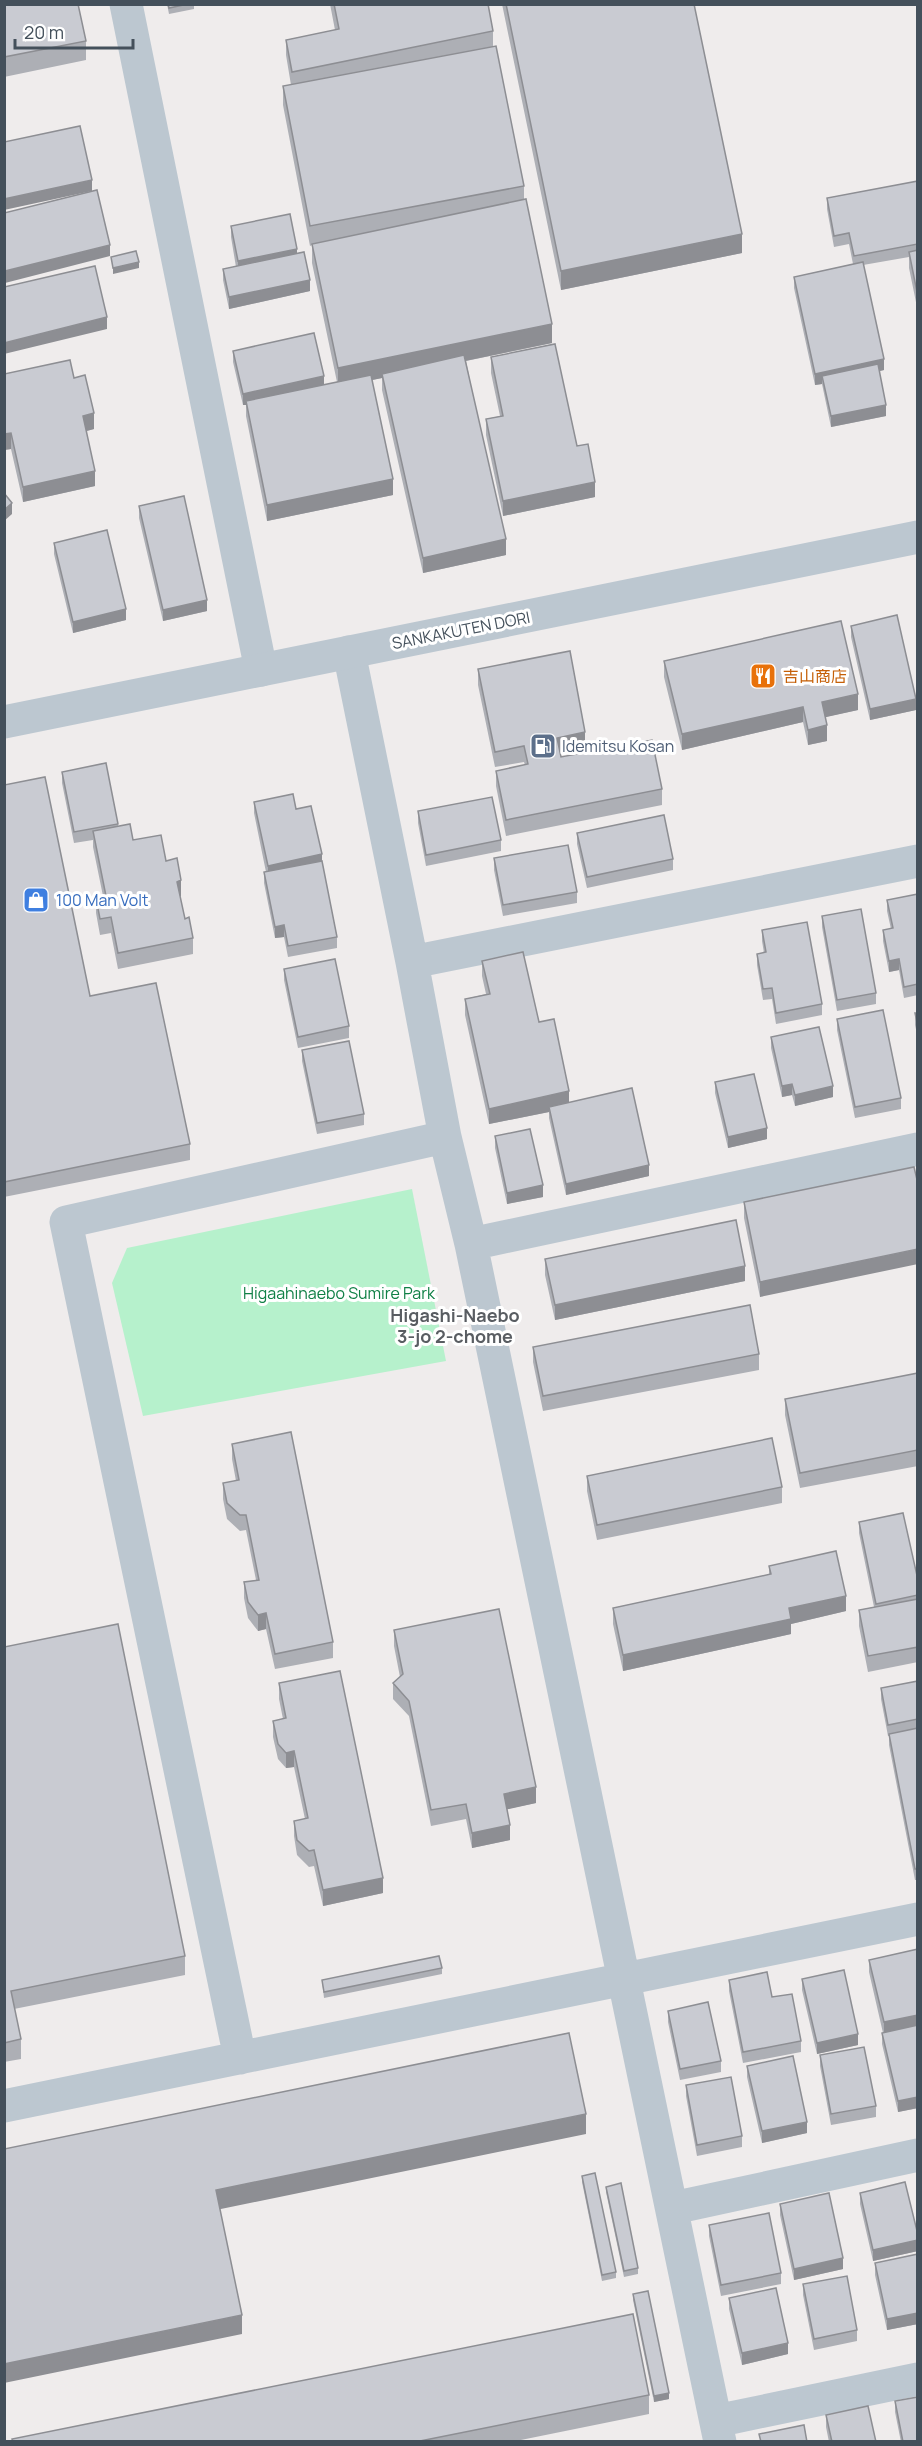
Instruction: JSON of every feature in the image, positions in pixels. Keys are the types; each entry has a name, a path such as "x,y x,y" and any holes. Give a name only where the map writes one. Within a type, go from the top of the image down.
{"street":[{"path":"126,4 261,670"},
{"name":"SANKAKUTEN DORI","path":"4,722 918,537"},
{"path":"349,652 445,1137 471,1244 718,2431 918,2379"},
{"path":"412,962 918,861"},
{"path":"240,2058 66,1222 445,1137"},
{"path":"471,1244 918,1149"},
{"path":"4,2106 918,1919"},
{"path":"673,2208 918,2155"}],"green space":[{"name":"Higaahinaebo Sumire Park","path":"412,1189 446,1361 143,1416 112,1283 127,1248"}],"building":[{"path":"4,4 78,4 86,41 4,57"},
{"path":"168,4 188,4 169,8"},
{"path":"334,4 488,4 493,31 292,72 286,40 339,29"},
{"path":"506,4 694,4 742,234 561,271"},
{"path":"496,46 524,186 310,226 283,86"},
{"path":"80,126 92,180 4,199 4,142"},
{"path":"918,181 918,244 854,256 849,233 834,236 827,198"},
{"path":"97,190 110,245 5,271 4,213"},
{"path":"526,199 552,324 338,368 312,244"},
{"path":"290,214 297,249 238,261 231,226"},
{"path":"918,250 918,297 909,252"},
{"path":"136,251 139,262 113,268 111,257"},
{"path":"304,252 310,280 229,297 223,269"},
{"path":"863,262 884,359 815,374 794,277"},
{"path":"95,266 107,317 4,343 4,287"},
{"path":"314,333 324,376 243,394 233,351"},
{"path":"555,344 577,446 588,444 595,482 503,501 486,419 503,416 491,357"},
{"path":"464,355 506,539 423,558 382,374"},
{"path":"70,360 74,378 85,375 94,413 83,416 95,471 23,487 11,433 4,434 4,374"},
{"path":"878,364 886,405 831,416 822,376"},
{"path":"371,375 393,479 267,505 246,401"},
{"path":"4,493 12,503 4,510"},
{"path":"184,496 207,600 163,610 139,506"},
{"path":"107,530 126,609 73,622 54,543"},
{"path":"897,615 916,699 870,709 851,626"},
{"path":"841,621 858,694 822,702 827,725 808,730 803,707 682,734 664,661"},
{"path":"570,651 585,732 557,738 561,757 652,740 662,789 506,820 496,771 528,764 524,746 495,752 478,669"},
{"path":"106,763 118,824 74,832 62,772"},
{"name":"100 Man Volt","path":"45,777 90,996 156,983 190,1144 4,1182 4,785"},
{"path":"293,794 296,809 311,806 322,854 268,866 254,802"},
{"path":"492,797 501,840 426,855 418,811"},
{"path":"664,815 673,859 587,877 577,833"},
{"path":"130,824 133,840 161,835 166,861 177,858 181,880 177,882 185,919 189,917 193,938 118,953 111,917 100,919 96,898 106,896 93,831"},
{"path":"568,845 577,892 503,905 494,858"},
{"path":"322,861 337,937 288,946 284,925 275,927 264,872"},
{"path":"918,894 918,984 904,987 899,959 889,961 883,930 893,928 887,900"},
{"path":"861,909 876,993 837,1000 822,916"},
{"path":"807,922 822,1004 776,1013 772,988 763,989 757,954 766,952 762,930"},
{"path":"523,952 539,1022 554,1019 569,1091 489,1109 465,999 490,994 482,961"},
{"path":"335,959 349,1026 298,1037 284,969"},
{"path":"883,1010 901,1098 855,1107 837,1019"},
{"path":"819,1027 833,1086 795,1095 792,1084 782,1086 771,1037"},
{"path":"349,1041 364,1114 317,1123 302,1050"},
{"path":"754,1074 767,1128 728,1137 715,1082"},
{"path":"632,1088 649,1165 566,1184 549,1107"},
{"path":"530,1129 543,1185 507,1193 495,1136"},
{"path":"914,1167 918,1184 918,1249 760,1282 744,1202"},
{"path":"736,1220 745,1266 555,1305 545,1259"},
{"path":"750,1305 759,1354 543,1396 533,1347"},
{"path":"918,1373 918,1450 800,1473 785,1399"},
{"path":"291,1432 333,1642 275,1654 266,1613 258,1615 248,1602 244,1582 259,1580 246,1515 240,1515 227,1503 223,1483 239,1480 232,1444"},
{"path":"772,1438 782,1487 597,1525 587,1476"},
{"path":"903,1513 918,1580 918,1595 876,1604 859,1522"},
{"path":"836,1551 846,1596 789,1608 791,1619 623,1655 613,1608 771,1574 769,1566"},
{"path":"918,1599 918,1647 868,1656 859,1610"},
{"path":"499,1609 536,1787 504,1794 510,1825 472,1833 466,1804 431,1810 409,1701 393,1683 403,1674 394,1630"},
{"path":"118,1624 185,1956 11,1991 21,2039 4,2043 4,1647"},
{"path":"340,1671 383,1878 323,1890 314,1850 309,1851 297,1840 294,1821 308,1818 294,1751 286,1753 278,1744 273,1721 286,1718 279,1683"},
{"path":"918,1681 918,1719 888,1725 881,1688"},
{"path":"918,1728 918,1869 915,1869 889,1734"},
{"path":"918,1949 918,2015 884,2022 869,1960"},
{"path":"439,1956 442,1968 324,1992 322,1980"},
{"path":"844,1970 858,2034 817,2043 802,1979"},
{"path":"767,1972 772,1997 792,1994 801,2041 743,2052 729,1980"},
{"path":"708,2002 721,2061 680,2069 668,2011"},
{"path":"918,2025 918,2097 898,2101 882,2033"},
{"path":"569,2033 586,2114 216,2190 242,2315 4,2364 4,2149"},
{"path":"864,2047 876,2106 831,2114 820,2055"},
{"path":"793,2056 807,2122 762,2131 747,2066"},
{"path":"731,2077 742,2136 697,2145 686,2085"},
{"path":"595,2173 616,2272 602,2275 582,2176"},
{"path":"905,2182 918,2240 873,2250 860,2193"},
{"path":"621,2183 638,2268 624,2271 606,2187"},
{"path":"829,2193 843,2258 794,2269 780,2204"},
{"path":"769,2213 781,2273 721,2285 709,2225"},
{"path":"918,2254 918,2313 887,2319 875,2263"},
{"path":"847,2276 857,2330 814,2339 803,2284"},
{"path":"776,2288 788,2343 742,2353 729,2298"},
{"path":"648,2291 669,2393 654,2396 633,2294"},
{"path":"633,2314 649,2395 415,2442 13,2442 12,2439"},
{"path":"918,2397 918,2442 903,2442 895,2401"},
{"path":"868,2406 876,2442 832,2442 826,2415"},
{"path":"804,2425 807,2442 761,2442 759,2434"}],"place":[{"name":"吉山商店","path":"763,676"},
{"name":"Idemitsu Kosan","path":"543,746"},
{"name":"100 Man Volt","path":"36,900"}],"district":[{"name":"Higashi-Naebo 3-jo 2-chome","path":"455,1325"}]}
